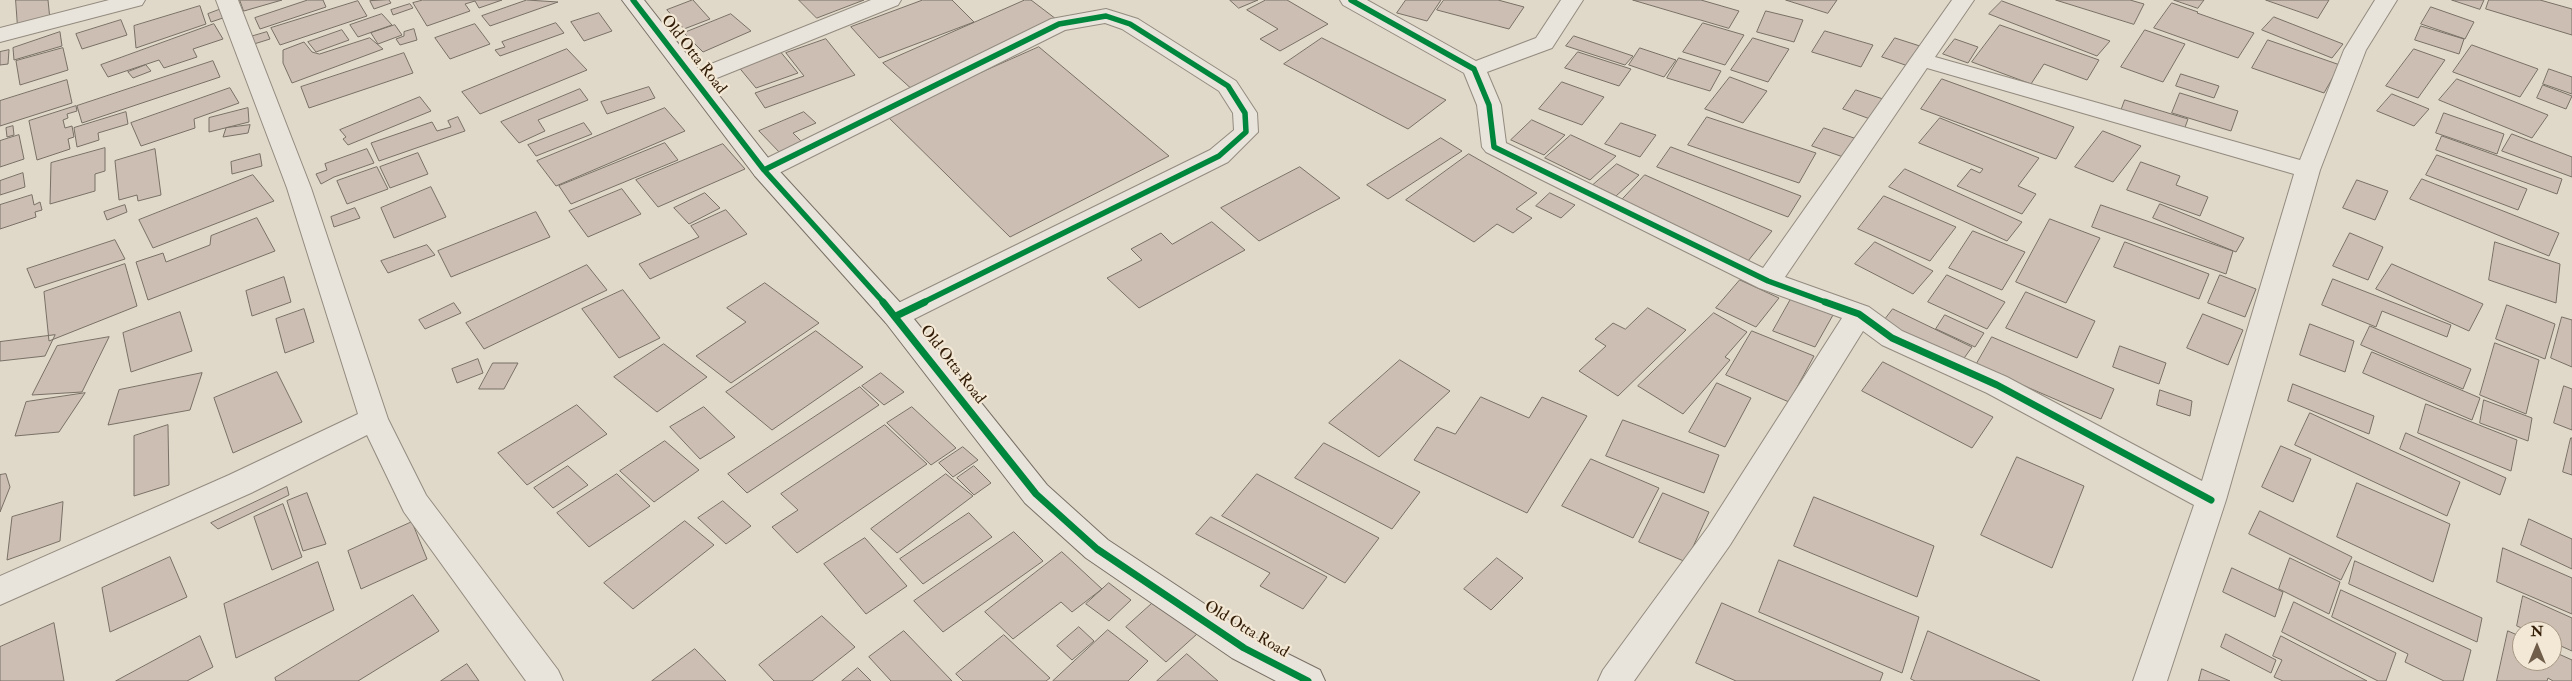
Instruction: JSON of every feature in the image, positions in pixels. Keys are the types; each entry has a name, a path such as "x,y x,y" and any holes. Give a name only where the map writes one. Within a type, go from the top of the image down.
{"street":[{"path":"0,35 134,0"},
{"path":"227,0 299,188 374,419 415,504 546,681"},
{"name":"Old Otta Road","path":"633,0 764,170 896,316 1036,494 1097,549 1244,648 1308,681"},
{"path":"694,79 890,0"},
{"path":"1351,0 1474,69 1489,105 1494,147 1768,281 1859,314 1892,338 1997,385 2211,500"},
{"path":"1474,69 1544,43 1572,0"},
{"path":"1768,281 1963,0"},
{"path":"2150,681 2211,500 2308,170 2355,50 2386,0"},
{"path":"764,170 1059,24 1106,16 1130,24 1228,86 1245,113 1246,132 1219,156 896,316"},
{"path":"1922,60 2308,170"},
{"path":"1614,681 1719,536 1859,314"},
{"path":"0,591 240,484 374,419"}],"building":[{"path":"16,0 48,0 50,20 18,28"},
{"path":"240,0 282,0 244,11"},
{"path":"308,0 323,0 326,7 260,29 255,18"},
{"path":"389,0 391,3 374,9 370,1"},
{"path":"423,0 502,0 479,8 475,1 465,4 470,11 427,26 413,3"},
{"path":"527,0 558,2 490,26 482,16"},
{"path":"693,0 710,19 684,29 667,10"},
{"path":"799,0 864,0 817,18"},
{"path":"923,0 952,0 974,22 879,58 851,27"},
{"path":"1025,0 1031,0 1056,19 915,92 883,63"},
{"path":"1230,0 1258,0 1239,8"},
{"path":"1266,0 1287,0 1328,24 1280,51 1260,39 1278,29 1247,10"},
{"path":"1406,0 1441,0 1427,21 1397,13"},
{"path":"1444,0 1498,0 1524,7 1509,29 1437,10"},
{"path":"1633,0 1701,0 1739,11 1729,28"},
{"path":"1786,0 1837,0 1828,13"},
{"path":"2056,0 2130,0 2144,4 2134,24"},
{"path":"2174,0 2204,0 2198,8"},
{"path":"2266,0 2329,0 2318,18"},
{"path":"2452,0 2484,0 2480,9"},
{"path":"2489,0 2540,0 2572,9 2572,35 2486,9"},
{"path":"358,1 367,16 280,45 271,28"},
{"path":"2002,1 2110,41 2097,56 1989,14"},
{"path":"2172,3 2254,33 2238,58 2154,28"},
{"path":"410,4 413,8 393,15 391,10"},
{"path":"200,6 206,24 136,48 134,26"},
{"path":"2431,7 2474,22 2465,39 2421,24"},
{"path":"224,8 226,17 211,22 208,14"},
{"path":"1766,11 1803,20 1794,42 1757,32"},
{"path":"599,13 612,31 584,41 571,22"},
{"path":"382,14 392,25 358,37 350,25"},
{"path":"731,14 751,31 703,52 684,33"},
{"path":"2274,17 2343,44 2332,58 2262,30"},
{"path":"121,20 127,35 82,49 76,34"},
{"path":"556,23 564,33 500,56 495,50 505,47 502,42"},
{"path":"1703,23 1744,35 1725,65 1683,52"},
{"path":"214,24 223,39 193,49 197,57 164,68 159,60 108,77 101,65"},
{"path":"475,24 490,44 450,59 435,38"},
{"path":"395,25 402,35 378,44 371,33"},
{"path":"2000,25 2099,60 2087,80 2044,64 2031,84 1972,62"},
{"path":"2421,26 2464,39 2459,54 2415,40"},
{"path":"414,29 417,40 400,45 396,39 404,36 404,32"},
{"path":"342,30 349,40 316,52 308,42"},
{"path":"2145,30 2185,44 2163,82 2121,67"},
{"path":"1825,31 1873,45 1861,67 1812,52"},
{"path":"60,32 62,46 14,60 13,48"},
{"path":"267,32 270,39 254,44 250,37"},
{"path":"1574,36 1633,56 1625,65 1566,46"},
{"path":"370,38 383,49 292,83 283,63 283,50 304,42 312,52 319,54"},
{"path":"1322,38 1446,100 1408,129 1284,64"},
{"path":"1753,38 1789,49 1768,82 1731,70"},
{"path":"1895,38 1923,47 1911,67 1882,57"},
{"path":"826,39 855,75 765,108 755,93 804,76 786,53"},
{"path":"1955,39 1978,47 1968,63 1943,54"},
{"path":"2268,40 2340,65 2324,93 2252,68"},
{"path":"2472,45 2538,69 2520,97 2453,72"},
{"path":"1039,47 1169,156 1010,237 886,115"},
{"path":"63,48 68,70 20,85 16,61"},
{"path":"1640,48 1676,60 1664,77 1629,65"},
{"path":"567,49 587,70 480,114 462,92"},
{"path":"2414,49 2445,60 2418,98 2386,86"},
{"path":"9,50 8,64 0,65 0,52"},
{"path":"779,50 798,73 756,88 737,65"},
{"path":"1578,52 1631,69 1619,86 1565,68"},
{"path":"404,53 413,73 309,108 301,87"},
{"path":"1679,58 1721,71 1710,91 1667,78"},
{"path":"213,61 220,77 82,123 77,106"},
{"path":"146,65 151,71 133,78 128,72"},
{"path":"2549,69 2572,77 2572,94 2543,84"},
{"path":"2181,74 2219,86 2214,98 2176,86"},
{"path":"1730,77 1767,91 1743,123 1705,109"},
{"path":"1942,79 2074,127 2056,159 1921,109"},
{"path":"2457,79 2548,115 2532,138 2439,100"},
{"path":"67,80 72,103 0,126 0,101"},
{"path":"1562,82 1604,97 1582,125 1539,109"},
{"path":"2543,85 2572,96 2566,109 2537,98"},
{"path":"649,87 655,98 607,114 601,102"},
{"path":"230,88 239,103 194,119 195,128 141,146 131,123"},
{"path":"580,89 588,100 538,120 545,131 519,143 501,122"},
{"path":"1856,90 1883,99 1870,119 1843,109"},
{"path":"2180,93 2238,111 2231,131 2172,113"},
{"path":"2392,94 2429,109 2414,126 2377,111"},
{"path":"420,97 431,111 348,145 343,139 346,137 340,130"},
{"path":"2125,100 2188,119 2184,130 2121,111"},
{"path":"76,106 77,111 67,114 68,118 63,120 65,128 72,126 74,137 68,139 70,149 37,160 29,121"},
{"path":"248,108 249,122 209,132 209,118"},
{"path":"665,108 685,131 556,186 537,161"},
{"path":"126,112 128,124 98,133 99,140 77,147 74,128"},
{"path":"804,112 816,123 793,133 804,144 781,154 759,131"},
{"path":"2444,113 2504,134 2497,154 2436,133"},
{"path":"458,117 465,131 379,161 371,143 432,122 437,131 451,127 448,121"},
{"path":"1707,117 1816,153 1799,183 1688,145"},
{"path":"1940,118 2039,158 2018,186 2036,194 2022,214 1957,186 1971,169 1980,173 1983,169 1919,143"},
{"path":"1532,120 1565,135 1544,155 1511,140"},
{"path":"584,123 592,134 536,156 528,145"},
{"path":"1621,123 1656,135 1640,157 1605,144"},
{"path":"250,125 248,133 223,137 226,128"},
{"path":"13,126 14,135 7,137 6,128"},
{"path":"1824,128 1857,139 1846,158 1812,146"},
{"path":"2103,131 2141,146 2113,182 2075,167"},
{"path":"2512,134 2572,157 2572,177 2502,151"},
{"path":"19,135 24,159 0,167 0,141"},
{"path":"1571,135 1616,156 1590,180 1545,158"},
{"path":"2442,136 2562,179 2557,194 2436,150"},
{"path":"1441,138 1462,151 1388,199 1367,185"},
{"path":"665,143 678,160 571,204 559,186"},
{"path":"723,144 745,169 658,207 636,180"},
{"path":"1671,147 1801,196 1788,217 1657,167"},
{"path":"105,148 105,171 95,174 95,191 50,204 51,163"},
{"path":"155,149 161,195 138,201 137,195 119,200 115,161"},
{"path":"367,149 374,163 334,177 321,184 316,174 327,170 325,164"},
{"path":"418,153 428,174 390,188 380,167"},
{"path":"260,154 262,166 232,174 231,162"},
{"path":"1469,154 1537,193 1516,209 1532,218 1513,233 1497,224 1474,242 1406,200"},
{"path":"2437,155 2527,189 2518,210 2426,175"},
{"path":"2141,162 2180,176 2176,185 2208,197 2200,216 2127,190"},
{"path":"1617,164 1639,175 1616,196 1593,185"},
{"path":"377,167 388,189 347,204 337,181"},
{"path":"1300,167 1340,198 1259,241 1221,208"},
{"path":"1905,169 2022,222 2007,241 1889,187"},
{"path":"23,173 25,187 0,195 0,181"},
{"path":"253,175 274,201 153,248 139,220"},
{"path":"1645,175 1772,231 1748,261 1619,203"},
{"path":"2422,179 2559,233 2549,256 2410,199"},
{"path":"2357,180 2388,191 2375,220 2343,208"},
{"path":"431,187 446,217 394,238 381,208"},
{"path":"622,189 641,214 588,237 569,211"},
{"path":"705,193 720,208 689,224 674,208"},
{"path":"1550,193 1575,205 1561,218 1536,206"},
{"path":"32,195 34,205 40,202 42,210 35,212 36,217 0,229 0,205"},
{"path":"1884,196 1956,227 1930,261 1858,229"},
{"path":"2160,204 2244,238 2236,252 2153,218"},
{"path":"125,205 127,212 107,220 104,212"},
{"path":"2101,205 2233,251 2226,274 2092,227"},
{"path":"355,208 360,218 334,227 331,217"},
{"path":"726,210 747,234 650,279 639,264 699,237 691,226"},
{"path":"536,212 550,237 451,277 438,251"},
{"path":"257,218 275,251 148,300 136,262 163,253 166,262 210,245 211,236"},
{"path":"2050,219 2100,238 2066,303 2016,282"},
{"path":"1212,222 1245,250 1139,308 1107,278 1142,260 1131,249 1161,233 1172,244"},
{"path":"1973,231 2025,252 2002,290 1949,268"},
{"path":"2350,233 2383,247 2368,280 2333,266"},
{"path":"115,240 125,259 35,288 27,269"},
{"path":"1875,242 1933,271 1913,294 1855,264"},
{"path":"2125,242 2209,274 2199,299 2114,267"},
{"path":"2495,242 2560,264 2556,303 2489,280"},
{"path":"427,245 435,255 388,273 381,261"},
{"path":"125,264 137,306 49,341 44,292"},
{"path":"2392,264 2483,304 2469,331 2376,289"},
{"path":"587,265 607,290 484,349 466,323"},
{"path":"1947,275 2005,302 1987,329 1928,302"},
{"path":"2220,275 2256,289 2245,317 2208,303"},
{"path":"284,277 291,302 252,316 246,291"},
{"path":"2333,279 2451,325 2447,337 2382,311 2376,327 2322,305"},
{"path":"1740,280 1779,298 1756,327 1716,308"},
{"path":"765,283 819,323 731,383 696,356 746,322 727,308"},
{"path":"623,290 660,338 619,358 582,309"},
{"path":"2026,292 2095,321 2077,358 2006,328"},
{"path":"1791,299 1833,315 1815,347 1773,331"},
{"path":"454,303 461,313 425,329 419,320"},
{"path":"2507,305 2555,324 2545,359 2496,339"},
{"path":"1648,308 1686,330 1618,396 1579,371 1606,346 1595,339 1613,323 1625,329"},
{"path":"304,309 314,342 285,353 276,319"},
{"path":"1893,309 1972,347 1962,361 1883,322"},
{"path":"180,312 192,351 131,372 123,333"},
{"path":"1714,313 1747,332 1725,357 1730,360 1683,414 1638,386"},
{"path":"2203,314 2243,330 2228,365 2187,348"},
{"path":"1945,315 1984,333 1975,347 1936,329"},
{"path":"2562,317 2572,320 2572,367 2551,358"},
{"path":"2310,324 2354,341 2345,372 2300,355"},
{"path":"2370,326 2471,369 2463,389 2361,345"},
{"path":"816,331 863,367 772,430 726,392"},
{"path":"1752,331 1814,356 1789,402 1726,375"},
{"path":"55,335 45,356 0,361 0,342"},
{"path":"109,337 82,392 32,395 57,346"},
{"path":"1992,337 2114,389 2101,419 1976,365"},
{"path":"2495,343 2539,360 2526,414 2480,395"},
{"path":"664,344 707,377 657,412 614,377"},
{"path":"2120,346 2166,363 2159,384 2113,367"},
{"path":"2372,352 2480,398 2472,420 2363,373"},
{"path":"478,359 483,373 457,383 452,369"},
{"path":"1400,360 1450,391 1379,457 1329,423"},
{"path":"1883,362 1993,417 1972,448 1862,391"},
{"path":"493,363 518,363 504,389 479,389"},
{"path":"277,372 302,422 233,453 214,398"},
{"path":"202,373 190,410 108,425 119,390"},
{"path":"881,373 904,392 884,405 862,386"},
{"path":"1717,383 1751,398 1725,447 1689,432"},
{"path":"2293,384 2374,416 2369,434 2288,401"},
{"path":"2564,386 2572,389 2572,430 2554,423"},
{"path":"860,387 879,405 747,493 728,474"},
{"path":"2160,390 2192,401 2190,416 2157,405"},
{"path":"85,393 59,432 15,436 26,402"},
{"path":"1481,397 1529,418 1542,397 1587,416 1527,513 1414,460 1437,427 1455,434"},
{"path":"2484,400 2532,418 2528,441 2480,423"},
{"path":"2426,404 2517,440 2511,471 2418,433"},
{"path":"577,405 607,434 527,485 498,453"},
{"path":"704,407 735,437 700,459 670,427"},
{"path":"912,407 956,448 931,465 887,423"},
{"path":"2310,413 2460,482 2447,516 2295,445"},
{"path":"1623,420 1719,455 1704,493 1606,456"},
{"path":"168,425 169,485 134,496 134,436"},
{"path":"885,425 927,464 797,553 772,527 798,510 781,494"},
{"path":"2406,433 2506,478 2500,495 2400,449"},
{"path":"2572,438 2572,475 2563,472"},
{"path":"665,441 699,470 654,502 620,471"},
{"path":"1324,443 1420,492 1392,529 1295,478"},
{"path":"2281,446 2311,459 2293,502 2262,487"},
{"path":"963,447 978,460 953,477 939,463"},
{"path":"2017,457 2084,486 2052,568 1981,535"},
{"path":"1591,459 1659,488 1633,538 1562,506"},
{"path":"568,466 588,485 553,508 534,488"},
{"path":"974,466 991,483 974,495 957,478"},
{"path":"6,474 10,487 0,512 0,475"},
{"path":"617,474 650,506 589,547 557,513"},
{"path":"946,474 973,496 897,553 871,529"},
{"path":"1257,474 1379,538 1345,583 1222,516"},
{"path":"2357,483 2450,524 2433,582 2337,537"},
{"path":"287,487 289,495 218,529 211,523"},
{"path":"307,493 326,544 303,551 287,501"},
{"path":"1663,493 1709,512 1686,562 1639,542"},
{"path":"1814,497 1934,546 1917,597 1794,546"},
{"path":"723,501 751,526 726,544 698,518"},
{"path":"63,502 60,541 7,560 12,517"},
{"path":"283,504 302,557 272,570 254,517"},
{"path":"2260,511 2352,557 2341,580 2249,534"},
{"path":"969,513 992,537 923,584 900,559"},
{"path":"1211,517 1327,577 1303,609 1260,586 1270,573 1196,534"},
{"path":"2529,519 2572,539 2572,569 2521,545"},
{"path":"685,521 714,545 633,609 604,583"},
{"path":"412,522 427,559 361,589 348,551"},
{"path":"1014,532 1043,561 943,632 914,601"},
{"path":"865,538 907,586 866,614 824,564"},
{"path":"2503,548 2572,578 2572,614 2497,582"},
{"path":"1062,552 1102,589 1072,612 1061,602 1013,639 985,612"},
{"path":"170,557 187,597 110,632 102,588"},
{"path":"1497,558 1523,578 1491,610 1464,589"},
{"path":"2290,558 2340,582 2329,614 2279,589"},
{"path":"1779,560 1919,617 1902,673 1759,612"},
{"path":"2355,561 2482,618 2477,642 2349,584"},
{"path":"318,562 334,610 236,658 224,604"},
{"path":"2232,568 2283,592 2275,617 2223,592"},
{"path":"1109,583 1131,600 1109,621 1086,604"},
{"path":"2341,590 2471,650 2463,681 2444,681 2405,662 2408,654 2332,617"},
{"path":"413,595 439,631 358,681 276,681 275,678"},
{"path":"2523,596 2572,618 2572,651 2562,646 2562,621 2518,621"},
{"path":"1156,600 1197,634 1166,662 1126,627"},
{"path":"2294,602 2396,653 2386,681 2378,681 2282,632"},
{"path":"1722,603 1883,673 1880,681 1736,681 1696,663"},
{"path":"822,616 855,647 812,681 774,681 759,665"},
{"path":"54,623 64,681 0,681 0,647"},
{"path":"1079,627 1094,641 1072,660 1057,646"},
{"path":"1108,630 1148,661 1128,681 1053,681"},
{"path":"904,631 952,681 891,681 869,657"},
{"path":"1928,631 2040,681 1915,681 1911,679"},
{"path":"2508,631 2512,633 2512,671 2562,671 2562,656 2572,660 2572,681 2553,681 2548,678 2547,681 2497,681"},
{"path":"2226,634 2276,660 2271,673 2221,647"},
{"path":"1004,635 1050,678 1046,681 963,681 956,674"},
{"path":"200,636 213,667 187,681 116,681"},
{"path":"2281,636 2367,681 2283,681 2274,677 2282,660 2273,656"},
{"path":"695,649 726,681 652,681"},
{"path":"1187,654 1218,681 1157,681"},
{"path":"467,664 479,681 441,681"},
{"path":"858,668 871,681 842,681"},
{"path":"2202,669 2230,681 2199,681"}],"cycle path":[{"path":"633,0 764,170 896,316 1036,494 1097,549 1244,648 1308,681"},
{"path":"1351,0 1474,69 1489,105 1494,147 1768,281 1859,314 1892,338 1997,385 2211,500"},
{"path":"764,170 1059,24 1106,16 1130,24 1228,86 1245,113 1246,132 1219,156 896,316"}]}
